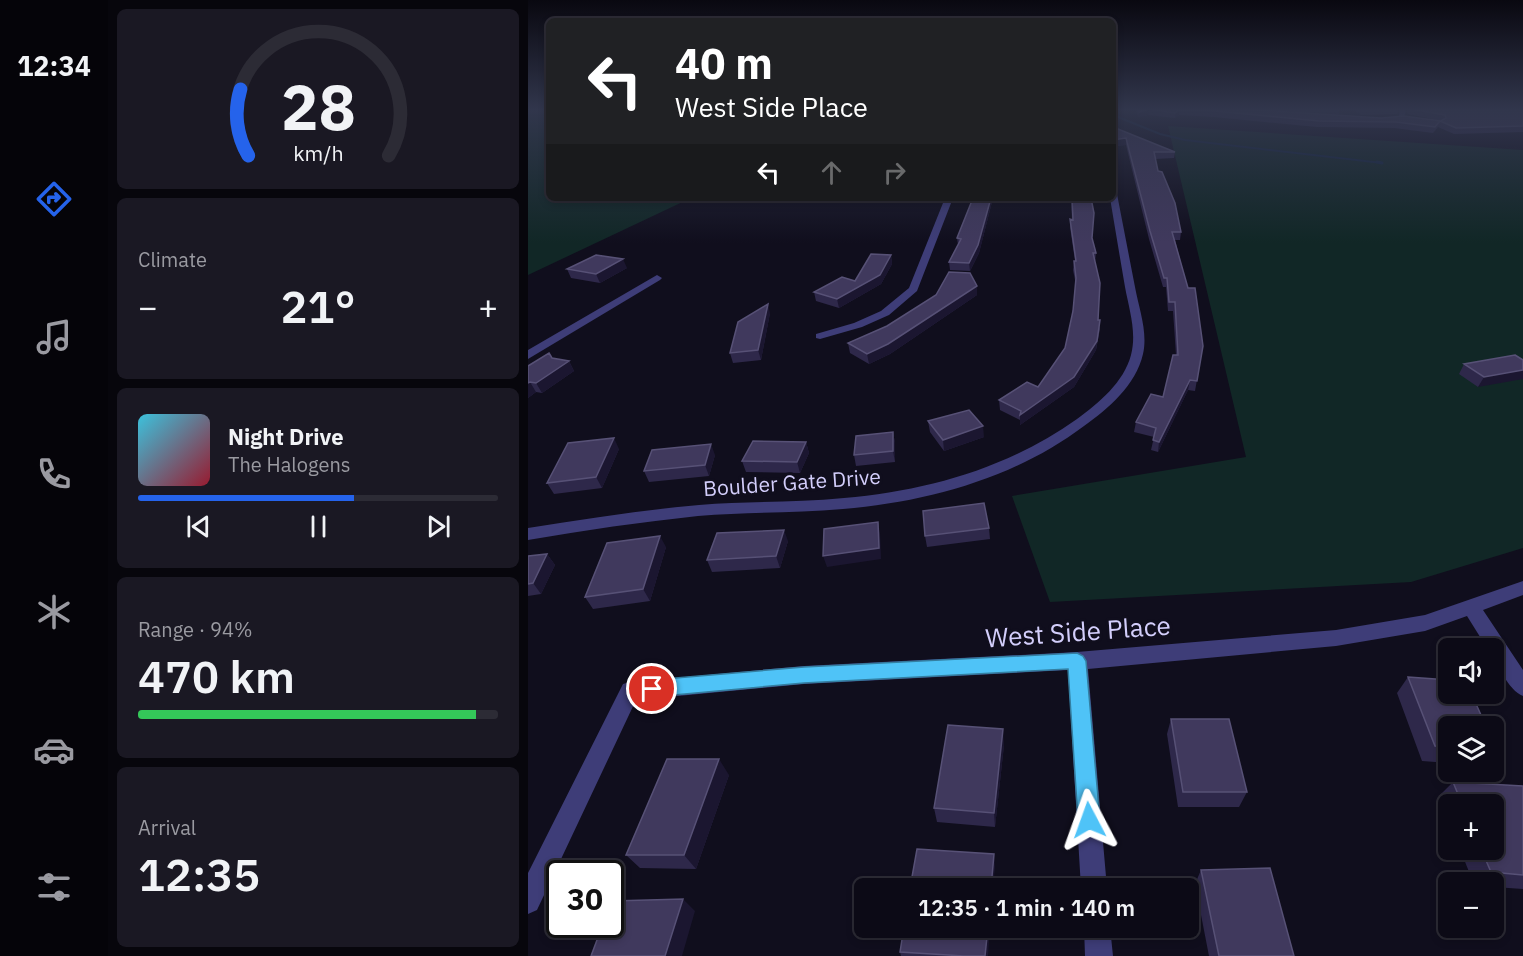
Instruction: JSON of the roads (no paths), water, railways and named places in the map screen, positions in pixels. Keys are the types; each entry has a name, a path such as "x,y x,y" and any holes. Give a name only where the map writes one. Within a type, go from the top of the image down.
{"street":[{"path":"820,336 858,325 885,313 913,289 948,201"},
{"name":"Boulder Gate Drive","path":"528,534 613,519 722,508 859,502 903,495 976,477 1035,452 1065,435 1107,402 1122,385 1137,354 1137,326 1114,201"},
{"path":"528,355 657,278"},
{"name":"West Side Place","path":"528,901 630,691 804,675 1077,661 1336,638 1425,623 1523,588"},
{"path":"1471,607 1523,687"},
{"path":"1077,661 1093,878"},
{"path":"1098,938 1099,956"}],"waterway":[{"path":"1302,154 1382,163 1377,162"}]}
